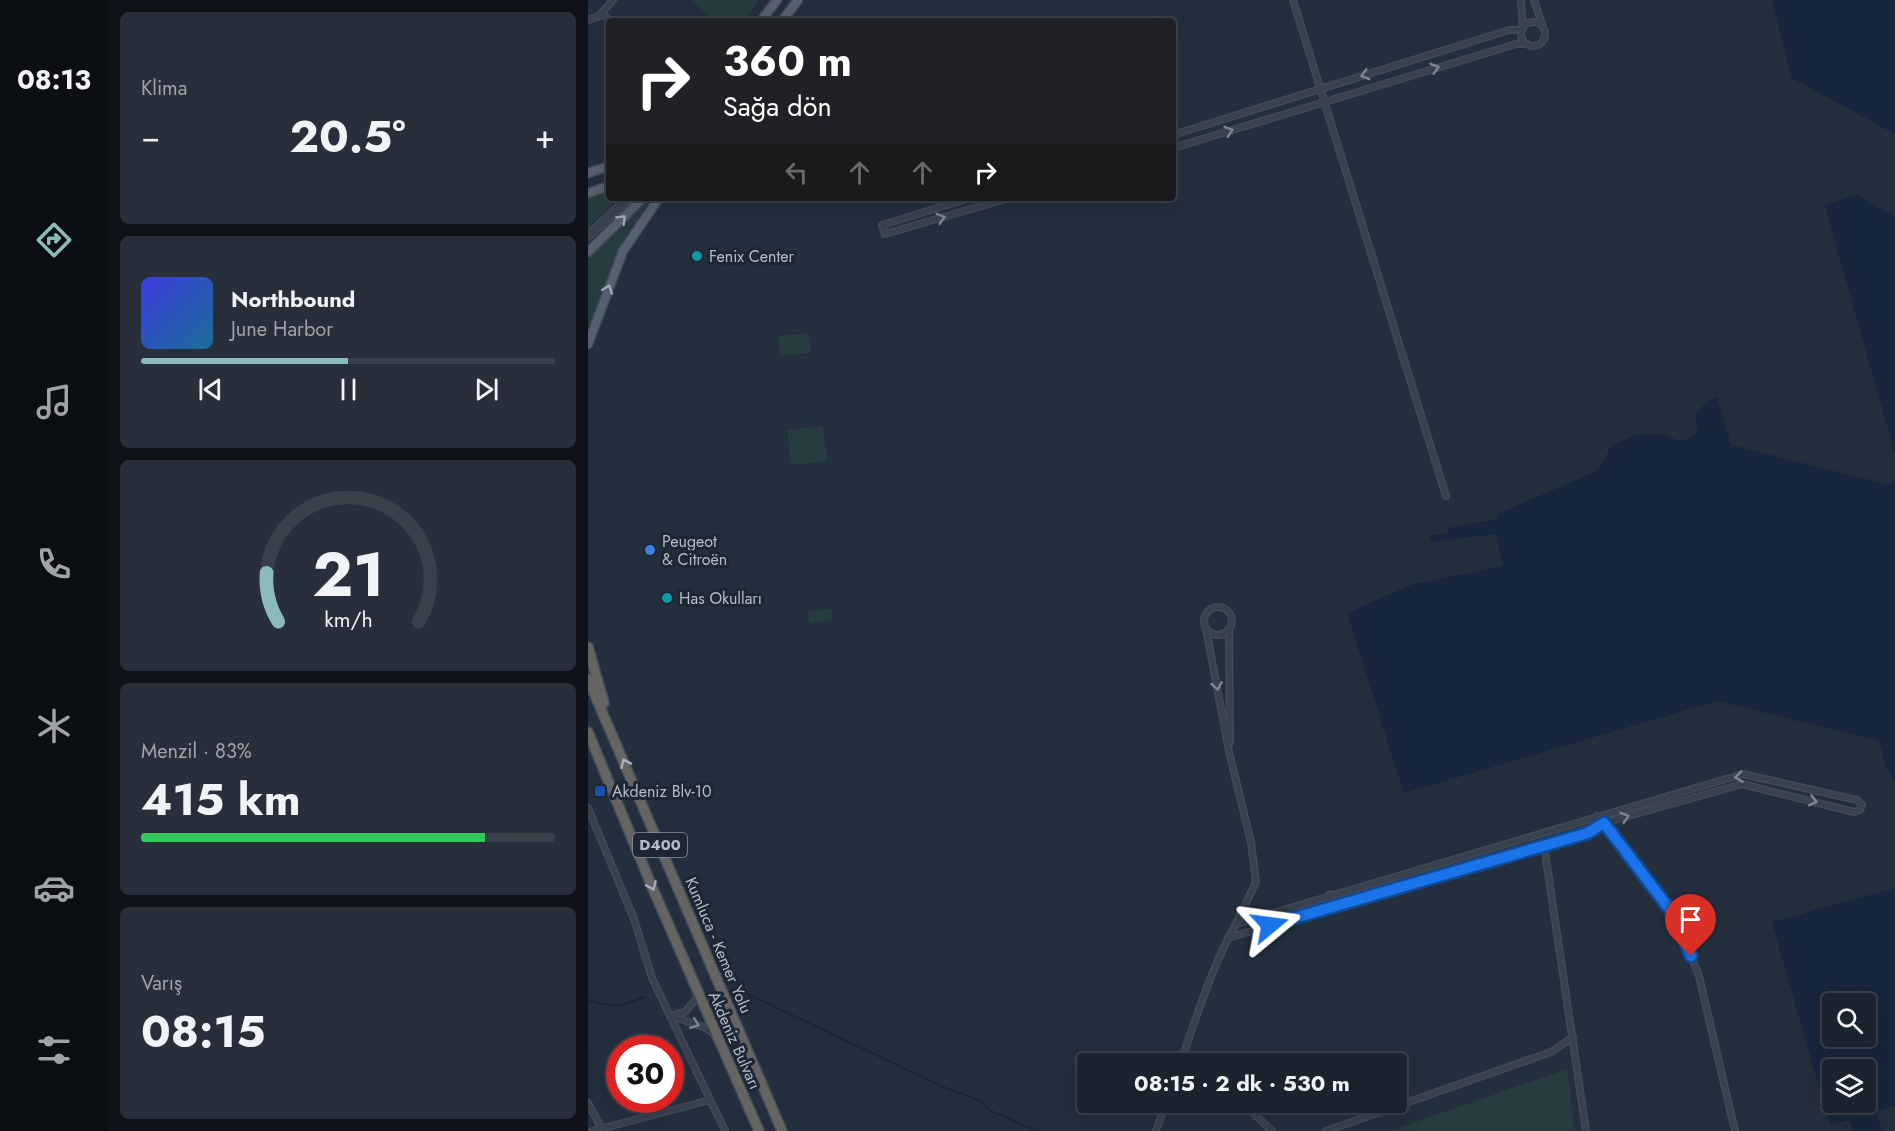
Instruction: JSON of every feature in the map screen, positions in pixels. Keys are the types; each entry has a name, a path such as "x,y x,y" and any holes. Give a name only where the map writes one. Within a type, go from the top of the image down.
{"highway":[{"name":"Kumluca - Kemer Yolu","path":"588,647 614,738"},
{"name":"Kumluca - Kemer Yolu","path":"588,679 782,1131"},
{"name":"D400","path":"588,732 597,754"},
{"name":"D400","path":"588,737 597,754"},
{"name":"Akdeniz Bulvarı","path":"597,754 716,1036 759,1131"}],"main road":[{"path":"763,18 777,0"},
{"path":"784,18 798,0"},
{"path":"588,173 606,167"},
{"path":"588,193 606,187"},
{"path":"588,252 640,201"},
{"path":"588,344 623,251 657,201"}],"street":[{"path":"588,20 602,14 613,0"},
{"path":"1293,0 1446,496"},
{"path":"1521,0 1522,38 1527,44"},
{"path":"1176,147 1516,44 1540,43 1544,38 1543,28 1534,0"},
{"path":"602,14 607,18"},
{"path":"1176,134 1509,30 1522,29 1532,22 1543,28"},
{"path":"1401,65 1404,77"},
{"path":"588,236 625,201"},
{"path":"960,201 882,225 885,234 999,201"},
{"path":"1184,1053 1217,958 1256,882 1251,842 1230,756 1206,629 1206,616 1215,608 1224,609 1230,616 1230,756"},
{"path":"1206,629 1218,635 1229,629"},
{"path":"1228,938 1588,833 1604,823 1742,784 1854,812 1859,811 1862,806 1857,800 1743,774 1236,924"},
{"path":"588,808 634,919 652,978 725,1131"},
{"path":"1597,816 1674,915 1700,976 1735,1131"},
{"path":"1532,836 1535,847"},
{"path":"1544,845 1586,1131"},
{"path":"1330,896 1333,907"},
{"path":"672,1016 685,1012 699,995"},
{"path":"672,1016 706,1028 716,1036"},
{"path":"1326,1131 1551,1052 1573,1037"},
{"path":"592,1131 603,1130 710,1100"},
{"path":"588,1103 603,1130"},
{"path":"1156,1131 1162,1113"},
{"path":"1253,1113 1272,1131"}],"green space":[{"path":"690,0 759,0 745,18 712,18"},
{"path":"606,193 606,201 615,201 588,228 588,198"},
{"path":"646,201 650,201 620,246 588,328 588,259"},
{"path":"809,333 811,353 780,356 778,336"},
{"path":"823,426 827,461 791,465 787,430"},
{"path":"832,609 833,620 809,623 808,611"},
{"path":"1567,1069 1575,1131 1390,1131"}],"water":[{"path":"1772,0 1895,0 1895,134 1792,78"},
{"path":"1857,195 1895,217 1895,454 1825,205"},
{"path":"1717,397 1731,445 1890,485 1895,480 1895,782 1887,768 1879,741 1718,701 1404,793 1347,613 1413,584 1503,566 1496,534 1431,542 1430,536 1449,532 1449,528 1497,519 1497,514 1599,470 1611,446 1635,435 1659,434 1681,441 1697,435 1696,413 1709,400"},
{"path":"1895,888 1895,1106 1876,1111 1876,1059 1822,1059 1822,1097 1772,922"},
{"path":"1876,1111 1882,1131 1853,1131 1849,1120 1830,1125 1827,1113 1876,1113"}],"waterway":[{"path":"748,994 941,1086 979,1100 989,1110 1037,1131"},
{"path":"588,1000 616,1005 644,997"}],"place":[{"name":"Fenix Center","path":"697,256"},
{"name":"Peugeot & Citroën","path":"650,550"},
{"name":"Has Okulları","path":"667,598"},
{"name":"Akdeniz Blv-10","path":"600,791"}],"route":[{"path":"1270,925 1588,833 1604,823 1616,842 1674,915 1691,956"}]}
